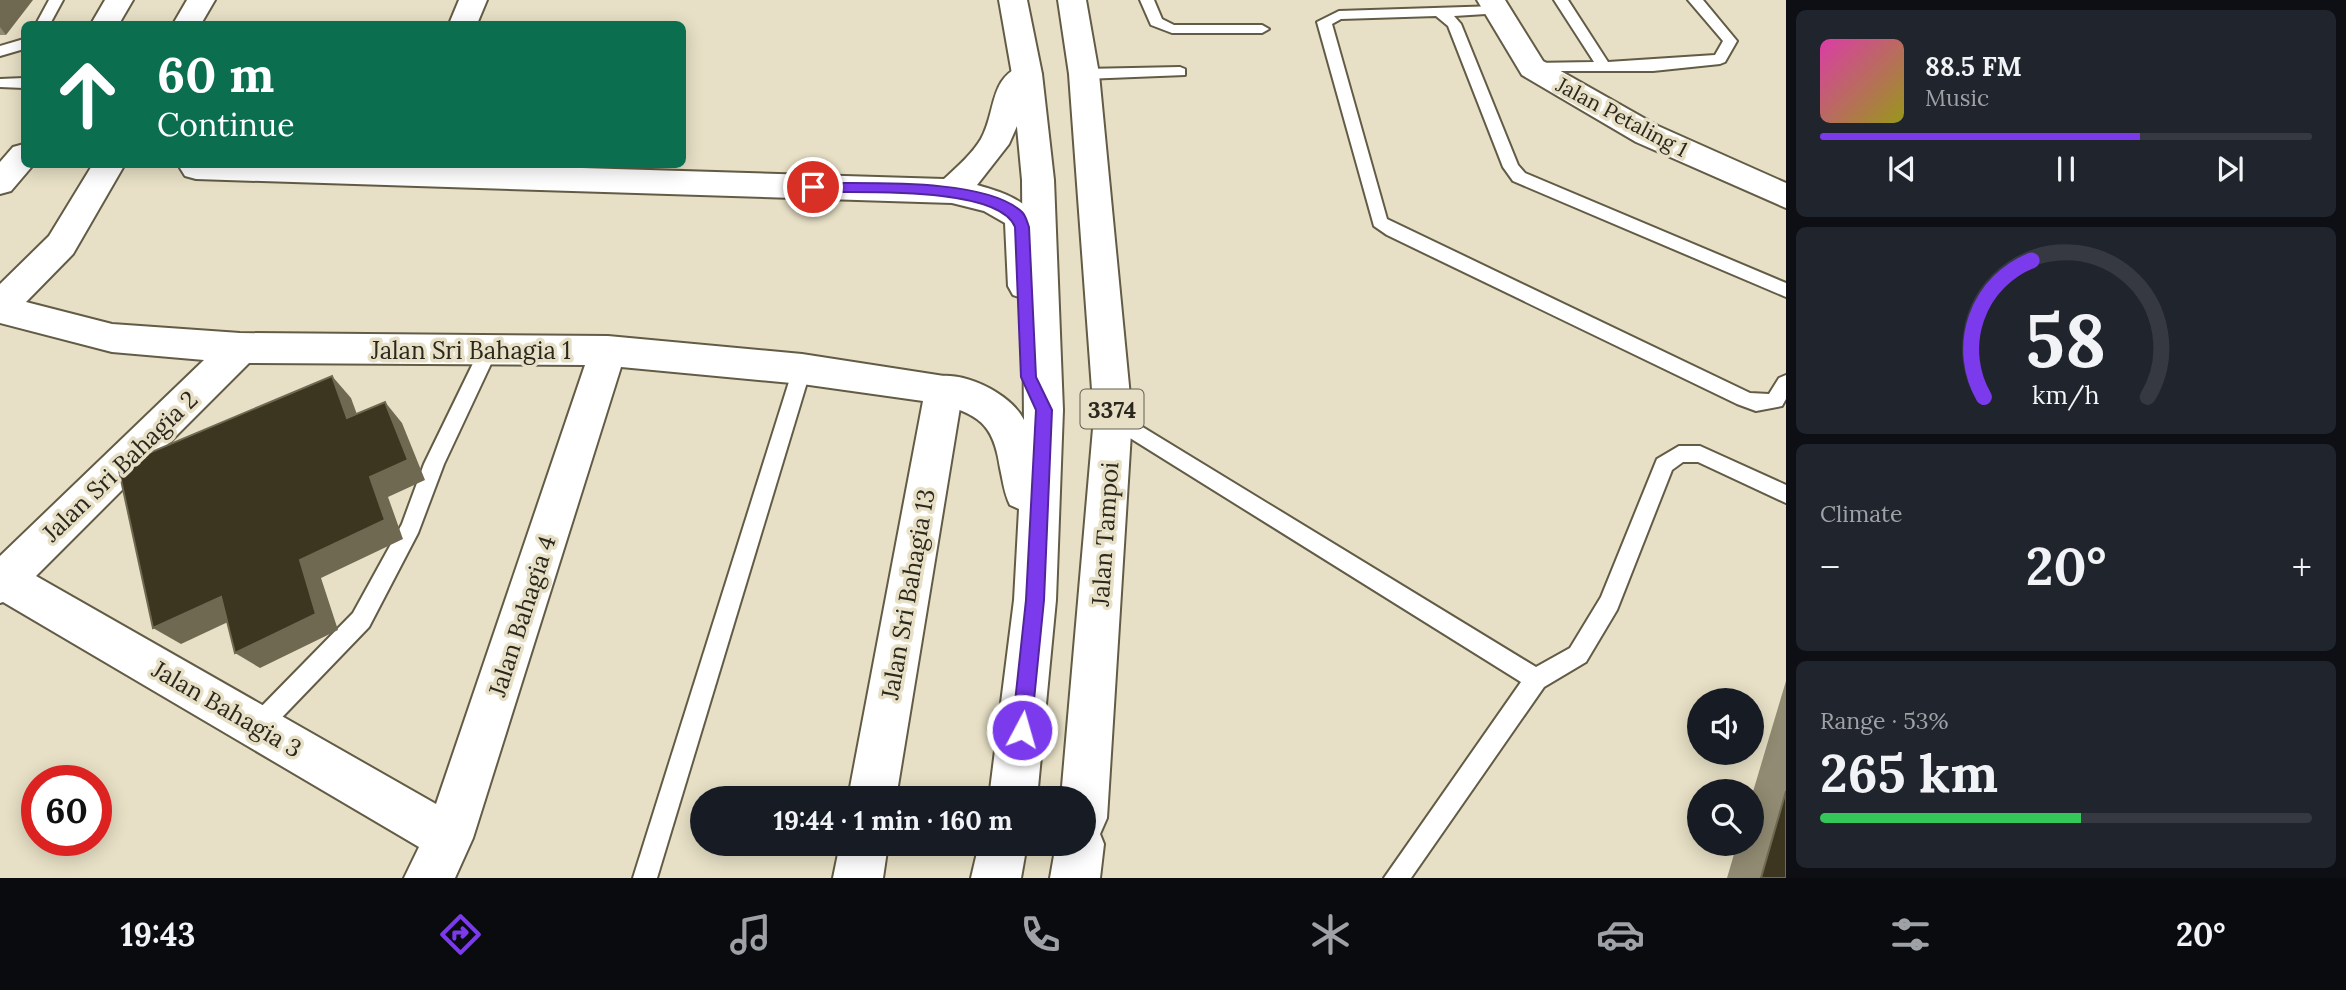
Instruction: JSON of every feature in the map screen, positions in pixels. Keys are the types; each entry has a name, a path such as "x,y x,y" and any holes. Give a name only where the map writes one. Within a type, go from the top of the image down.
{"street":[{"path":"107,21 119,0"},
{"path":"189,21 201,0"},
{"path":"464,21 473,0"},
{"name":"3374","path":"1013,0 1027,74 1038,180 1044,410 1035,600 1014,786"},
{"name":"Jalan Tampoi","path":"1072,0 1084,74 1113,417 1085,786"},
{"name":"Jalan Petaling 1","path":"1494,5 1532,68 1647,134 1786,196"},
{"path":"952,191 978,166 992,145 999,134 1006,95 1013,83 1027,74"},
{"path":"0,183 21,158"},
{"path":"0,308 61,245 106,168"},
{"path":"197,168 399,170 952,191 994,203 1018,216 1022,227 1029,377 1044,410"},
{"path":"0,274 88,196"},
{"name":"Jalan Sri Bahagia 1","path":"0,308 96,335 240,348 608,351 802,369 944,389 981,401 997,411 1014,433 1027,513 1035,600"},
{"name":"Jalan Sri Bahagia 2","path":"2,582 240,348"},
{"name":"Jalan Bahagia 4","path":"429,878 449,838 608,351"},
{"name":"Jalan Sri Bahagia 13","path":"874,786 944,389"},
{"name":"Jalan Bahagia 3","path":"2,582 449,838"},
{"path":"858,878 862,856"},
{"path":"996,878 1001,856"},
{"path":"1075,878 1078,856"}],"lane":[{"path":"45,21 56,0"},
{"path":"1147,0 1147,8 1156,22 1171,29 1262,29"},
{"path":"1561,0 1604,67"},
{"path":"1532,68 1604,67 1720,59 1730,41 1695,0"},
{"path":"1494,5 1458,17 1427,10 1332,16 1324,22 1378,216 1385,227 1744,399 1766,403 1774,401 1786,383"},
{"path":"1458,17 1511,167 1519,177 1786,290"},
{"path":"0,51 21,45"},
{"path":"1084,74 1180,72"},
{"path":"1,85 21,83"},
{"path":"257,727 361,620 411,527 435,464 488,351"},
{"path":"645,878 802,369"},
{"path":"1113,417 1536,680"},
{"path":"1396,878 1536,680 1578,655 1609,603 1664,465 1679,454 1699,454 1786,494"}],"building":[{"path":"332,376 347,418 385,402 408,460 370,477 385,520 300,560 316,614 235,653 221,597 153,628 118,466"},
{"path":"1786,791 1786,878 1761,878"}],"route":[{"path":"813,187 952,191 994,203 1018,216 1022,227 1029,377 1044,410 1035,600 1022,730"}]}
